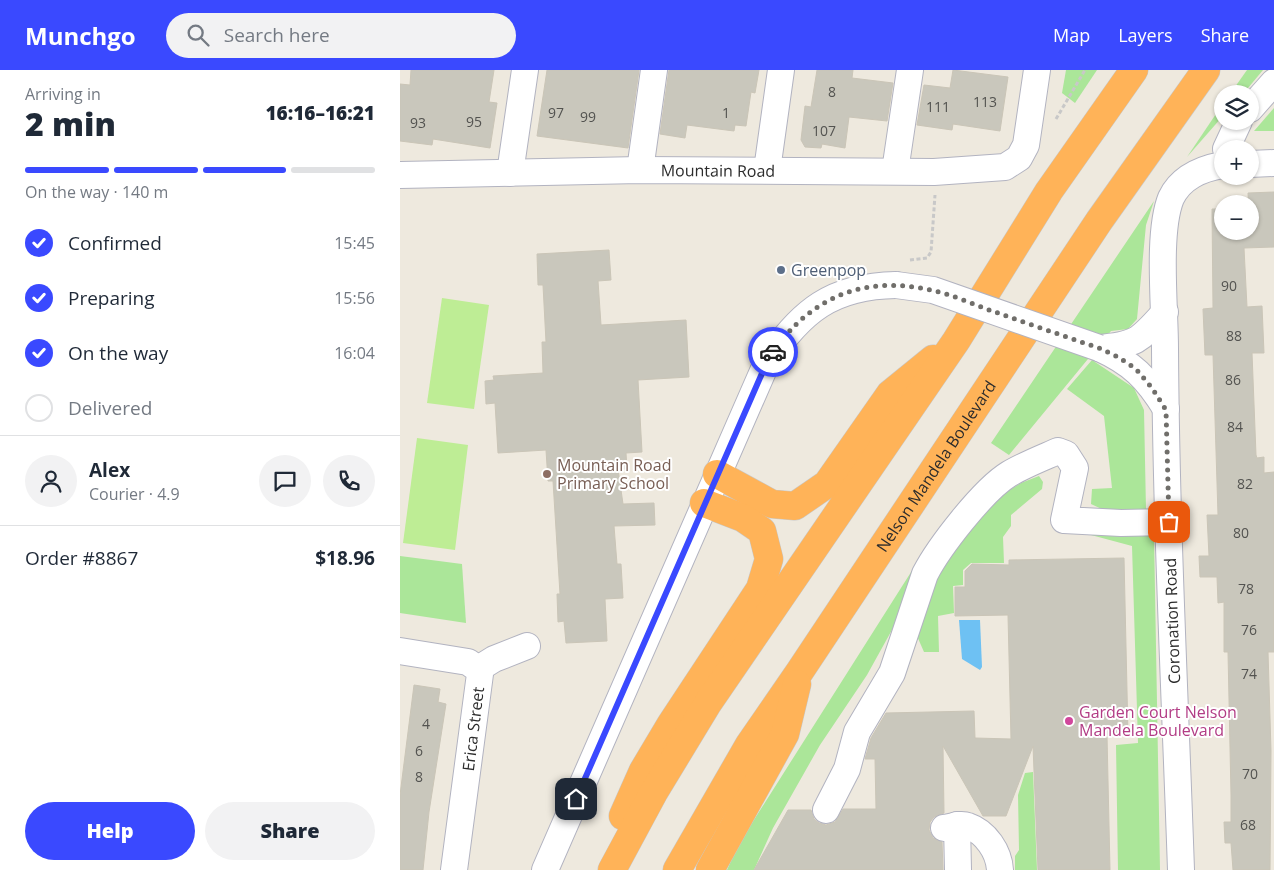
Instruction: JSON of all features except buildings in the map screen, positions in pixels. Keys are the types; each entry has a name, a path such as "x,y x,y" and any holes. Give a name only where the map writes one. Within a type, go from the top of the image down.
{"highway":[{"path":"612,870 654,792 708,703 956,341 1049,191 1134,70"},
{"name":"Nelson Mandela Boulevard","path":"677,870 748,745 800,671 1093,229 1206,70"},
{"path":"717,474 772,504 795,506 827,484 890,394 956,341"},
{"path":"600,870 643,771 760,589 769,559 762,531 743,518 704,503"},
{"path":"710,870 786,734 800,671"}],"street":[{"path":"510,173 525,70"},
{"path":"640,170 654,70"},
{"path":"766,170 781,70"},
{"path":"895,171 910,70"},
{"name":"Mountain Road","path":"400,175 640,170 934,172 1005,166 1019,158 1026,146 1037,70"},
{"path":"1259,99 1274,82"},
{"path":"1259,164 1274,163"},
{"name":"Coronation Road","path":"1181,870 1169,522 1163,242 1166,214 1177,187 1194,173 1214,167"},
{"path":"545,870 767,362 786,333 805,314 826,301 853,290 896,285 932,290 1099,348 1118,357 1136,369 1152,388 1166,410"},
{"path":"1099,348 1133,343 1144,336 1165,312"},
{"path":"826,810 847,769 857,732 892,673 924,574 931,562 972,511 1008,475 1058,451 1066,454 1075,468 1064,520 1121,523 1169,522"},
{"path":"478,669 494,659 527,646"},
{"name":"Erica Street","path":"400,651 468,662 478,669 480,674 454,870"},
{"path":"958,870 951,826 968,826 994,847 1000,870"}],"path":[{"path":"1081,70 1082,76"},
{"path":"1057,116 1085,70"},
{"path":"922,260 927,258 931,252 935,196"}],"green space":[{"path":"1066,70 1097,70 1075,103 1062,93"},
{"path":"1247,70 1263,70 1250,85 1236,85"},
{"path":"1274,108 1274,131 1254,131 1259,130 1259,125"},
{"path":"1214,117 1214,126 1187,157"},
{"path":"1154,201 1146,225 1137,319 1128,329 1111,331 1009,455 991,443"},
{"path":"442,298 489,305 474,409 427,403"},
{"path":"1092,360 1134,388 1144,410 1146,510 1108,512 1091,504 1092,489 1112,488 1104,416 1067,389"},
{"path":"417,438 468,445 455,550 403,543"},
{"path":"1039,476 1043,482 1042,489 1011,515 1011,526 1003,537 1004,563 971,563 963,570 963,585 953,586 954,613 938,616 939,652 924,652 917,636 935,572 1000,496 1021,483"},
{"path":"1092,531 1154,535 1160,870 1118,870 1116,745 1138,743 1132,546 1091,535"},
{"path":"400,556 462,564 466,623 400,613"},
{"path":"913,569 898,619 867,675 820,745 773,828 754,870 727,870 738,845"},
{"path":"1033,772 1037,870 1015,870 1015,856 1019,850 1018,795 1025,773"}],"water":[{"path":"959,620 980,620 982,667 980,670 962,659"}],"way so far":[{"path":"773,352 786,333 805,314 826,301 853,290 896,285 932,290 1099,348 1118,357 1136,369 1152,388 1166,410 1169,522"}],"place":[{"name":"Greenpop","path":"781,270"},
{"name":"Mountain Road Primary School","path":"547,474"},
{"name":"Garden Court Nelson Mandela Boulevard","path":"1069,721"}],"route":[{"path":"576,799 731,443 773,352"}]}
